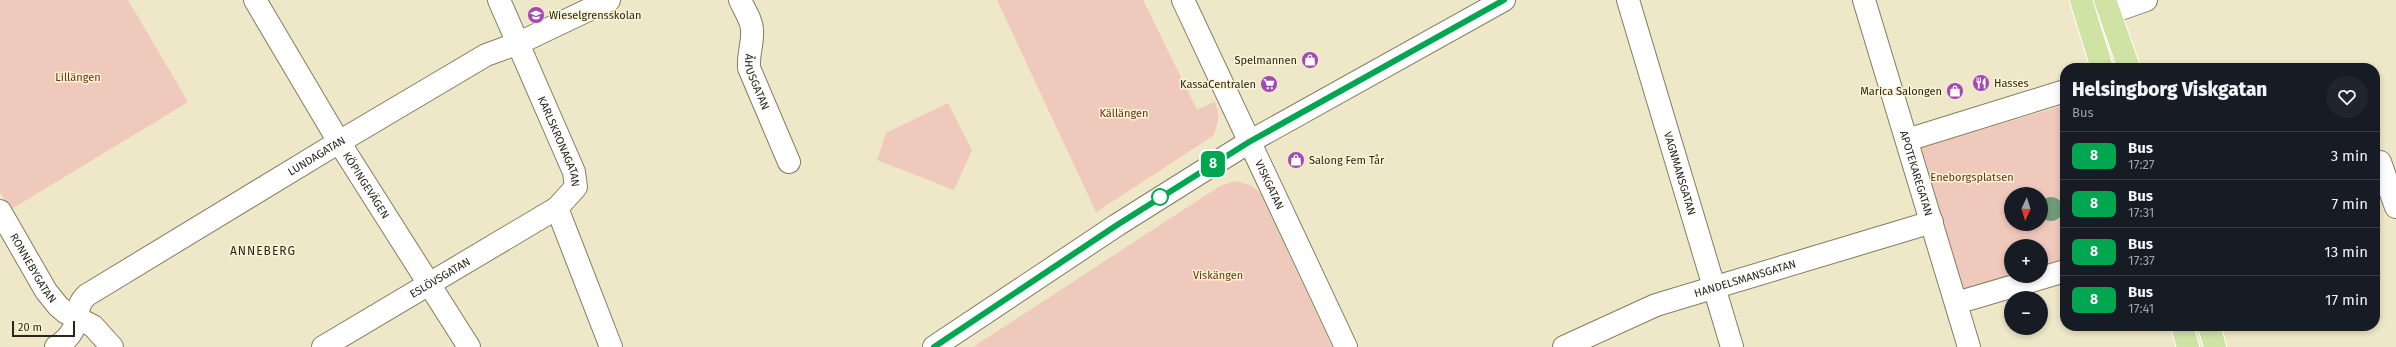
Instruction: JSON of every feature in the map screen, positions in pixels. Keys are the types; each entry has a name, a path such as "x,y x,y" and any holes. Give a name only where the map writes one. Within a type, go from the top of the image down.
{"main road":[{"path":"2081,0 2100,63"},
{"path":"2107,7 2127,63"},
{"path":"2183,331 2188,347"},
{"path":"2210,331 2215,347"}],"street":[{"name":"KÖPINGEVÄGEN","path":"255,0 338,142 469,347"},
{"name":"KARLSKRONAGATAN","path":"499,0 574,172 576,187 558,208"},
{"name":"LUNDAGATAN","path":"56,347 70,336 78,319 81,301 87,295 338,142 486,56 519,43 609,0"},
{"name":"ÅHUSGATAN","path":"740,0 753,28 752,41 748,54 749,68 789,162"},
{"name":"VISKGATAN","path":"1183,0 1346,347"},
{"path":"934,347 1117,225 1249,142 1504,0"},
{"name":"VAGNMANSGATAN","path":"1628,0 1732,347"},
{"name":"APOTEKAREGATAN","path":"1864,0 1969,347"},
{"path":"2107,7 2146,0"},
{"path":"1907,140 2060,93"},
{"path":"2384,161 2396,207"},
{"path":"558,208 611,347"},
{"name":"ESLÖVSGATAN","path":"323,347 558,208"},
{"name":"RONNEBYGATAN","path":"0,211 46,291 58,306 78,319 93,326 112,347"},
{"name":"HANDELSMANSGATAN","path":"1564,347 1656,305 1714,286 1932,222"},
{"path":"1956,303 2060,272"}],"green space":[{"name":"Lillängen","path":"0,0 128,0 188,102 10,210 0,192"},
{"name":"Källängen","path":"997,0 1143,0 1197,110 1214,102 1218,111 1218,119 1213,136 1096,212"},
{"path":"948,103 972,150 954,190 877,160 886,133"},
{"name":"Eneborgsplatsen","path":"2060,106 2060,263 2048,267 2048,239 2004,239 2004,278 1963,292 1920,148"},
{"name":"Viskängen","path":"1235,181 1252,186 1260,193 1332,347 973,347 1220,186"}],"shaded area":[{"path":"2048,198 2055,198 2060,202 2060,216 2051,221 2048,220"}],"bus line":[{"name":"8","path":"934,347 1160,197 1249,142 1504,0"}],"place":[{"name":"Wieselgrensskolan","path":"536,15"},
{"name":"Spelmannen","path":"1310,60"},
{"name":"Hasses","path":"1981,83"},
{"name":"KassaCentralen","path":"1269,84"},
{"name":"Marica Salongen","path":"1955,91"},
{"name":"Salong Fem Tår","path":"1296,160"}],"district":[{"name":"ANNEBERG","path":"263,251"}]}
